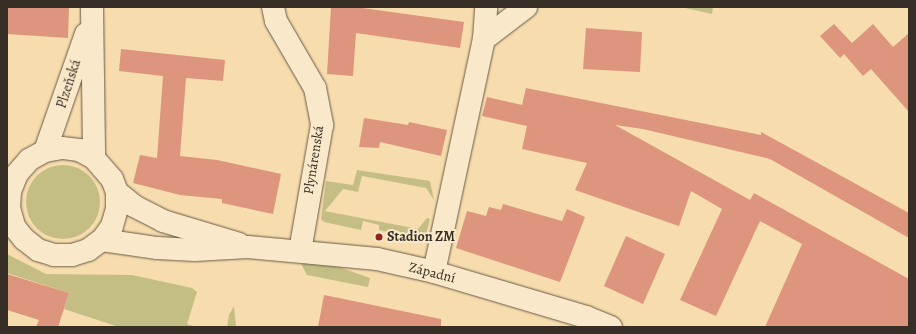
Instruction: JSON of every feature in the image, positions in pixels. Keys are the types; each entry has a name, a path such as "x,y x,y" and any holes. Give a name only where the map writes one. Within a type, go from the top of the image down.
{"street":[{"name":"Plynárenská","path":"273,7 276,21 315,88 322,125 300,251"},
{"path":"434,272 484,39 486,7"},
{"path":"484,39 526,7"},
{"name":"Plzeňská","path":"45,151 92,12"},
{"name":"Plzeňská","path":"92,12 94,158"},
{"name":"Západní","path":"74,149 94,158 109,173 117,192 117,210 112,226 102,240 88,250 72,255 54,255 38,250 24,239 11,222 9,208 10,191 17,174 16,167 45,151 74,149"},
{"name":"Západní","path":"117,192 134,206 163,221 248,246"},
{"name":"Západní","path":"102,240 195,250 248,246 377,259 434,272 586,317 611,327"}],"shaded area":[{"path":"681,7 713,7 712,14"},
{"path":"63,165 77,168 89,176 97,188 100,202 97,216 89,228 77,236 63,239 49,236 37,228 29,216 26,202 29,188 37,176 49,168"},
{"path":"357,170 430,181 434,200 426,188 362,176 358,192 343,189 325,211 418,229 427,218 430,219 425,238 421,240 379,230 379,225 363,221 361,230 324,222 321,219 326,181 353,185"},
{"path":"7,254 46,274 132,275 192,288 197,292 187,324 196,327 119,327 64,309 69,293 7,273"},
{"path":"300,262 336,266 370,278 368,287 307,275"},
{"path":"234,306 236,327 227,327 229,315"}],"building":[{"path":"7,7 69,7 68,38 7,34"},
{"path":"331,7 355,7 464,22 460,48 356,33 353,76 327,74"},
{"path":"834,24 852,43 873,24 893,47 909,33 909,112 871,69 863,76 844,54 840,58 820,36"},
{"path":"586,28 642,32 640,72 583,69"},
{"path":"121,49 225,60 223,81 186,78 180,156 217,160 281,174 273,214 222,203 222,199 180,195 133,183 140,155 157,158 163,76 119,71"},
{"path":"526,88 761,135 761,132 909,213 909,238 770,159 643,129 615,125 750,200 754,193 909,279 909,327 765,327 802,244 760,221 716,316 680,300 722,209 691,191 679,226 575,190 587,163 522,149 527,126 482,116 487,97 522,105"},
{"path":"364,118 408,125 409,122 447,130 441,156 380,142 379,148 359,147"},
{"path":"503,204 562,221 567,209 585,217 560,282 456,248 467,211 486,216 489,207 501,210"},
{"path":"626,236 665,254 643,304 604,286"},
{"path":"7,274 69,293 58,327 36,327 39,320 7,310"},
{"path":"324,295 441,319 441,327 318,327"}],"place":[{"name":"Stadion ZM","path":"379,237"}]}
